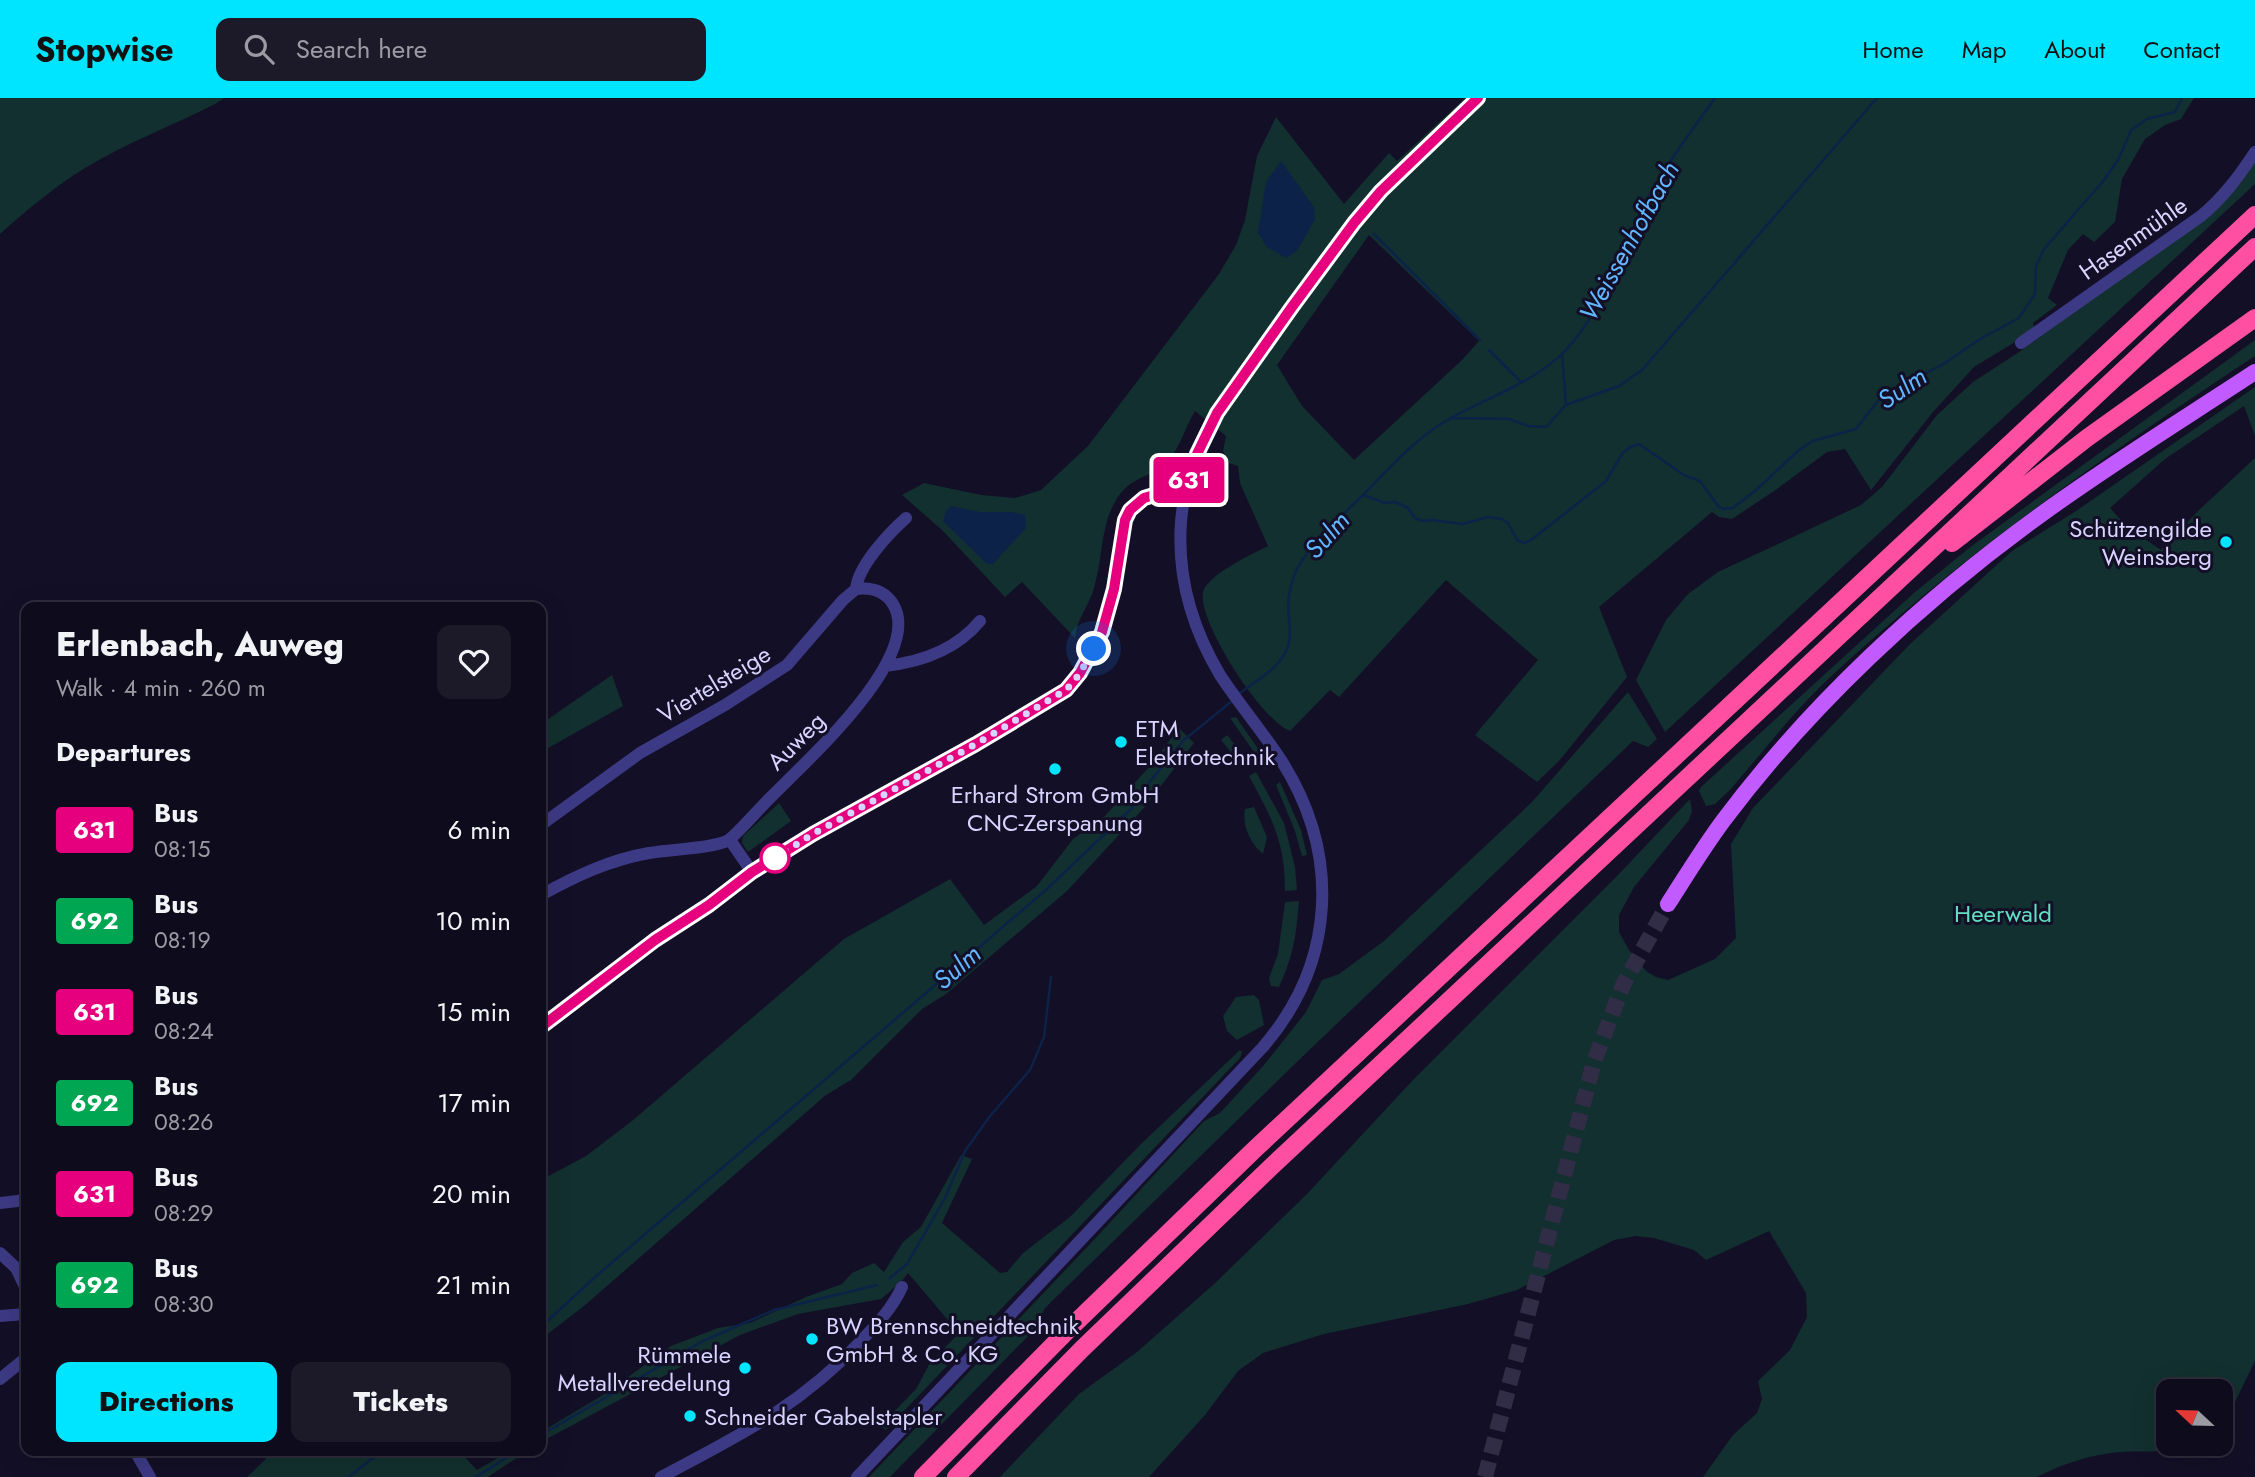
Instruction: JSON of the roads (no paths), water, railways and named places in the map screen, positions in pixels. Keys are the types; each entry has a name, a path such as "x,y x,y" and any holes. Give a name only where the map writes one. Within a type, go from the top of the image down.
{"highway":[{"path":"923,1477 1255,1149 2255,215"},
{"path":"956,1477 1082,1349 1253,1183 2255,247"},
{"path":"1898,581 1976,525 2087,438 2255,318"}],"main road":[{"path":"1668,904 1723,821 1771,762 1872,656 1917,615 1956,580 2048,510 2116,462 2255,372"}],"street":[{"path":"857,1477 1263,1047 1278,1030 1300,993 1311,967 1321,923 1318,850 1305,806 1295,784 1202,643 1188,607 1181,564 1184,499 1197,454 1217,413 1292,307 1381,191 1478,98"},
{"name":"Hasenmühle","path":"2021,343 2201,216 2234,184 2255,152"},
{"path":"546,1023 655,940 709,905 752,872 813,834 976,744 1066,690 1080,673 1102,632 1114,589 1125,520 1130,510 1144,498 1154,495 1184,499"},
{"name":"Viertelsteige","path":"546,821 640,752 779,671 802,650 849,592 856,589 863,569 891,531 906,518"},
{"name":"Auweg","path":"730,840 853,714 884,666 898,625 895,607 890,599 875,589 856,589"},
{"path":"884,666 929,657 972,631 980,621"},
{"path":"546,892 585,871 612,862 730,840 752,872"},
{"path":"0,1203 21,1201"},
{"path":"0,1253 16,1268 21,1278"},
{"path":"661,1477 767,1420 810,1390 877,1324 895,1302 902,1287"},
{"path":"0,1316 21,1314"},
{"path":"0,1379 21,1362"},
{"path":"138,1456 150,1477"}],"water":[{"path":"1281,161 1314,207 1315,219 1297,251 1286,258 1267,247 1258,233 1266,182"},
{"path":"951,506 980,512 1012,512 1025,515 1026,528 993,564 987,564 943,521"}],"waterway":[{"name":"Weissenhofbach","path":"1363,495 1426,434 1451,418 1526,380 1566,350 1601,299 1652,191 1715,98"},
{"path":"1451,418 1509,419 1528,426 1546,427 1566,405 1619,386 1642,370 1877,98"},
{"name":"Sulm","path":"1239,694 1271,670 1282,658 1289,640 1289,598 1298,567 1320,538 1363,495 1385,503 1395,502 1408,508 1415,518 1423,521 1463,524 1488,517 1502,519 1508,523 1517,540 1524,543 1606,481 1622,454 1639,444 1684,475 1700,481 1718,506 1723,509 1733,508 1799,450 1813,441 1856,429 1881,397 1945,363 1980,339 2019,318 2035,294 2036,266 2044,249 2105,179 2119,158 2131,130 2147,119 2175,112 2182,98"},
{"path":"1374,234 1480,340"},
{"path":"1489,350 1521,382"},
{"path":"1562,354 1566,405"},
{"name":"Sulm","path":"546,1322 594,1278 1047,889 1132,808 1184,740 1232,701"},
{"path":"890,1278 907,1264 945,1198 965,1151 990,1116 1030,1070 1044,1037 1051,977"},
{"path":"546,1432 703,1341 774,1310 877,1285"},
{"name":"Sulm","path":"349,1477 378,1456"},
{"path":"476,1477 509,1456"}],"tunnel":[{"path":"1485,1477 1594,1062 1623,985 1668,904"}],"place":[{"name":"Schützengilde Weinsberg","path":"2226,542"},
{"name":"ETM Elektrotechnik","path":"1121,742"},
{"name":"Erhard Strom GmbH CNC-Zerspanung","path":"1055,769"},
{"name":"BW Brennschneidtechnik GmbH & Co. KG","path":"812,1339"},
{"name":"Rümmele Metallveredelung","path":"745,1368"},
{"name":"Schneider Gabelstapler","path":"690,1416"}],"park label":[{"name":"Heerwald","path":"2003,913"}]}
